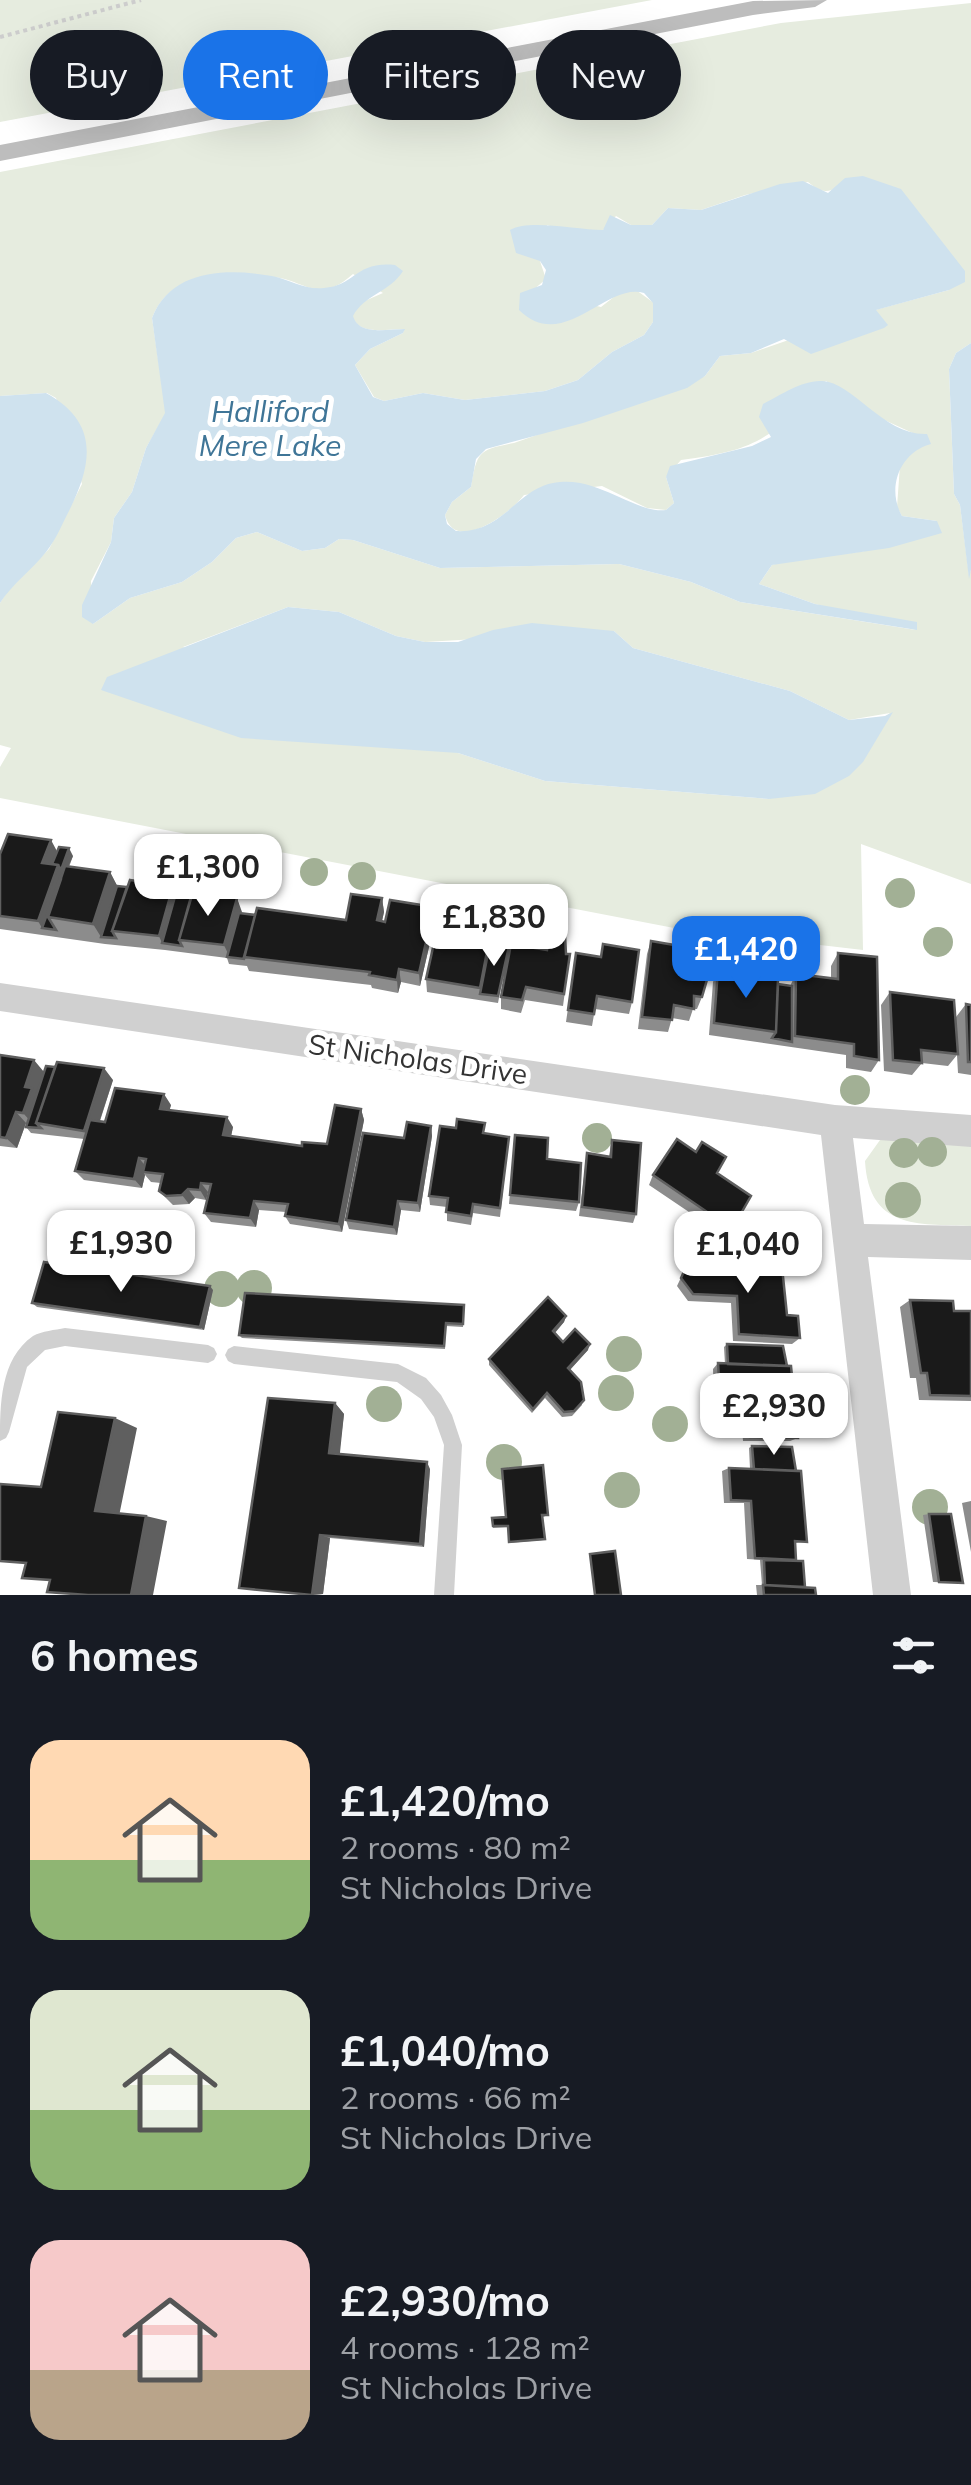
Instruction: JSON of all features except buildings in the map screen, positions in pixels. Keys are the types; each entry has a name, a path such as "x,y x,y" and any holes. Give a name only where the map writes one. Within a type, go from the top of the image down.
{"main road":[{"path":"0,153 753,8 815,0"}],"street":[{"name":"St Nicholas Drive","path":"0,997 835,1120 971,1131"},
{"path":"835,1120 892,1595"},
{"path":"850,1240 971,1243"}],"lane":[{"path":"0,1432 20,1362 40,1342 65,1336 208,1354"},
{"path":"234,1355 398,1373 418,1380 446,1422 453,1445 444,1595"}],"path":[{"path":"0,37 141,0"}],"shaded area":[{"path":"0,0 652,0 492,30 348,30 348,57 328,61 328,30 183,30 183,88 163,92 163,30 30,30 30,116 0,122"},
{"path":"971,3 971,343 956,353 949,369 954,494 960,505 969,575 971,570 971,884 861,844 863,950 674,928 0,798 0,767 11,748 0,745 0,603 10,587 49,549 82,484 56,398 47,393 0,396 0,172 273,120 328,120 328,109 348,106 348,120 516,120 516,74 536,70 536,120 681,120 681,42 781,23","holes":["808,182 823,191 840,186 949,290 875,310 751,353 720,356 705,376 493,448 478,459 471,487 452,502 445,515 451,526 471,531 496,520 524,495 602,486 647,508 666,510 674,503 666,477 681,460 730,451 763,438 826,381 880,418 917,435 900,465 897,507 902,516 937,521 919,534 879,548 772,565 759,584 815,604 916,630 740,602 691,582 619,564 440,568 353,540 339,539 325,548 302,551 257,532 236,538 212,562 182,582 130,598 93,624 91,581 111,542 114,518 132,492 146,448 166,413 152,318 173,290 187,282 220,274 274,277 321,290 353,274 383,293 360,303 352,316 356,322 367,329 404,329 370,349 355,365 374,397 384,401 423,393 465,400 545,391 578,380 612,352 644,335 653,322 654,303 636,290 619,293 601,307 532,291 546,279 540,261 547,225 562,230 603,230 616,216 631,225 652,225 668,208 701,210 745,195","288,607 339,612 396,636 425,642 614,631 633,648 790,691 849,720 890,713 769,799 545,781 458,753 183,647"]},
{"path":"906,1135 971,1140 971,1226 932,1225 899,1218 876,1200 868,1183 865,1161 880,1140"}],"water":[{"name":"Halliford Mere Lake","path":"863,176 901,189 965,271 965,282 876,310 888,325 884,328 811,354 784,339 751,353 720,356 705,376 687,388 583,423 486,449 476,459 471,487 452,502 445,515 447,524 456,531 473,530 499,518 532,491 560,482 589,485 643,507 666,510 674,503 666,477 670,466 752,446 771,437 759,417 763,404 807,383 822,381 845,390 897,427 927,434 931,444 920,448 904,463 895,494 902,516 937,521 942,533 889,548 772,565 759,584 815,604 917,622 917,630 740,602 691,582 619,564 440,568 353,540 339,539 325,548 302,551 257,532 236,538 212,562 182,582 130,598 93,624 82,617 82,605 111,542 114,518 132,492 146,448 165,413 152,318 172,290 186,281 237,272 324,288 343,283 371,267 395,265 403,271 398,278 353,316 367,329 405,329 370,349 355,365 373,397 384,401 423,393 465,400 545,391 578,380 612,352 644,335 653,322 653,303 644,293 630,292 568,321 535,321 519,310 520,293 542,285 546,270 540,261 516,253 510,230 541,225 603,230 610,215 631,225 652,225 668,208 701,210 780,184 803,181 828,193 845,178"},
{"path":"971,343 969,579 960,505 954,494 949,369 956,353"},
{"path":"46,393 63,404 83,430 83,476 53,542 0,603 0,396"},
{"path":"288,607 339,612 396,636 425,642 458,642 532,623 614,631 633,648 790,691 849,720 893,712 863,762 849,776 815,794 769,799 545,781 458,753 241,738 101,690 107,677"}]}
